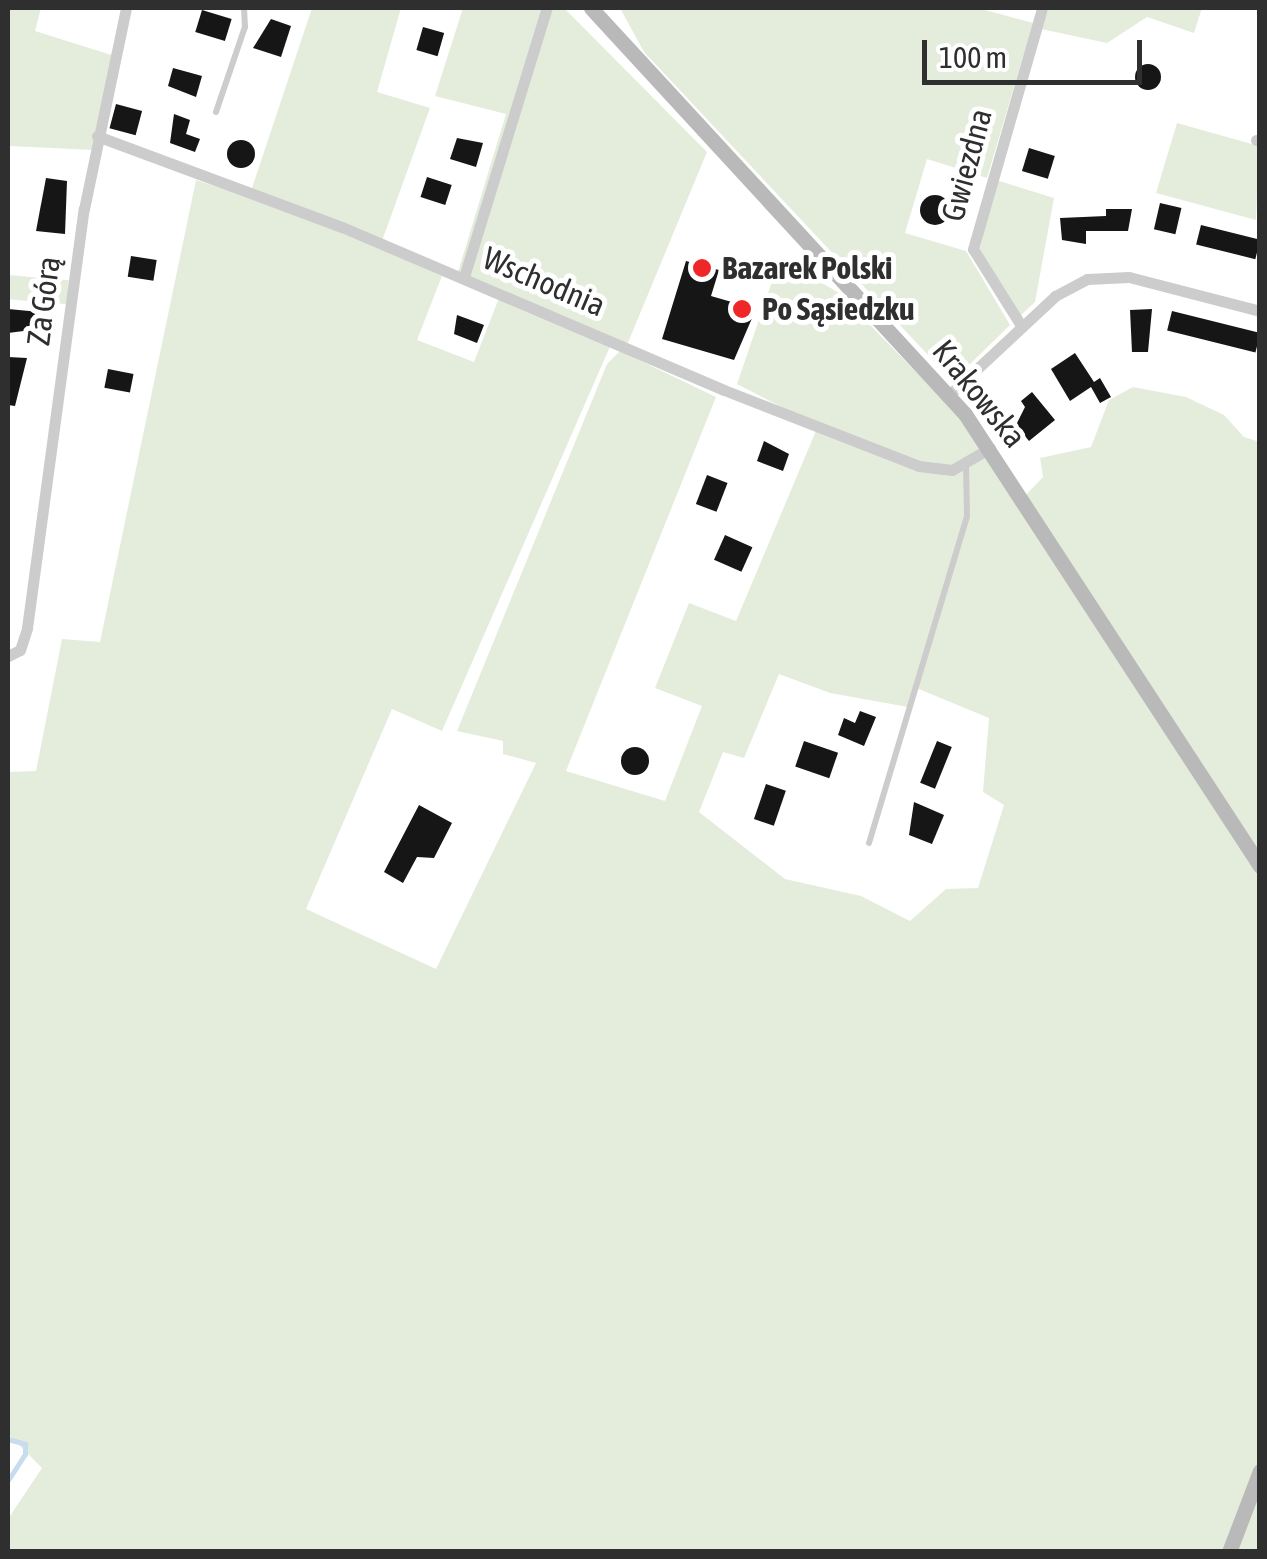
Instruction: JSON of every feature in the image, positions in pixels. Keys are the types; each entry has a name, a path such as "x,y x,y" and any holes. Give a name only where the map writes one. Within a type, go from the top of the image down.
{"main road":[{"name":"Krakowska","path":"591,8 948,396 990,448 1260,866"},
{"path":"1228,1552 1260,1471"}],"street":[{"name":"Za Górą","path":"8,656 20,650 28,628 97,136 126,8"},
{"path":"464,277 547,8"},
{"name":"Gwiezdna","path":"1022,327 973,249 1042,8"},
{"name":"Wschodnia","path":"97,136 464,277 863,446 937,469 966,464"},
{"path":"948,396 1070,286 1104,276 1260,311"},
{"path":"966,464 990,448"}],"lane":[{"path":"216,112 245,27 244,8"},
{"path":"869,843 966,516 966,464"}],"green space":[{"path":"8,8 41,8 35,31 118,57 94,150 8,146"},
{"path":"312,8 401,8 377,92 430,108 382,241 251,191"},
{"path":"463,8 564,8 707,152 627,345 612,342 442,731 392,709 306,909 436,969 536,763 503,754 503,741 457,731 607,364 620,351 716,397 566,771 665,801 702,706 655,688 689,603 736,621 818,426 737,384 780,258 839,293 990,448 1023,498 1043,477 1040,458 1091,447 1109,400 1133,387 1186,397 1224,415 1244,437 1260,442 1259,1551 8,1551 8,1519 42,1468 8,1434 8,772 36,771 62,639 100,642 196,180 301,214 442,276 417,340 474,362 499,298 458,272 506,114 435,96","holes":["779,674 830,693 908,707 914,687 989,718 983,792 1004,805 978,888 946,889 910,921 861,896 785,879 699,812 723,752 744,758"]},
{"path":"620,8 978,8 1033,23 987,178 927,159 905,233 966,251 1010,325 963,371 942,370 644,52"},
{"path":"1049,8 1202,8 1194,33 1147,17 1107,43 1041,29"},
{"path":"1177,123 1259,146 1256,220 1156,193"},
{"path":"996,180 1054,198 1035,302 1020,316 979,252"},
{"path":"8,275 69,280 67,304 8,299"}],"building":[{"path":"202,10 232,19 225,41 195,32"},
{"path":"271,19 291,26 281,57 253,48"},
{"path":"423,27 444,33 438,56 416,50"},
{"path":"1148,64 1157,68 1161,77 1157,86 1148,90 1139,86 1135,77 1139,68"},
{"path":"173,68 202,76 196,97 168,86"},
{"path":"116,104 142,111 136,135 110,128"},
{"path":"174,114 190,120 186,134 200,139 195,152 170,143"},
{"path":"457,138 483,143 476,167 450,159"},
{"path":"241,140 251,144 255,154 251,164 241,168 231,164 227,154 231,144"},
{"path":"1029,148 1055,156 1048,179 1022,171"},
{"path":"427,177 452,185 445,205 421,197"},
{"path":"46,178 67,181 65,234 36,231"},
{"path":"935,195 946,199 950,210 946,221 935,225 924,221 920,210 924,199"},
{"path":"1160,203 1181,208 1175,234 1154,229"},
{"path":"1106,209 1132,209 1128,231 1086,231 1086,244 1062,240 1060,218 1106,216"},
{"path":"1201,225 1260,240 1255,259 1196,244"},
{"path":"131,256 157,260 153,281 128,277"},
{"path":"686,261 719,270 711,296 756,309 734,360 662,339"},
{"path":"8,309 40,312 39,329 8,333"},
{"path":"1152,309 1148,352 1132,352 1130,310"},
{"path":"1172,311 1260,333 1255,352 1167,330"},
{"path":"457,315 484,325 477,343 454,334"},
{"path":"1075,353 1094,382 1100,378 1111,397 1100,403 1091,387 1070,401 1051,369"},
{"path":"8,357 27,358 15,406 8,405"},
{"path":"108,369 134,374 130,393 104,388"},
{"path":"1032,392 1055,420 1029,441 1016,425 1025,407 1021,401"},
{"path":"764,441 789,454 783,471 757,461"},
{"path":"707,475 728,483 716,512 696,504"},
{"path":"725,535 752,547 741,572 714,560"},
{"path":"860,711 876,717 864,746 838,735 844,718 855,723"},
{"path":"804,741 838,753 829,778 795,767"},
{"path":"937,741 952,747 935,789 920,783"},
{"path":"635,747 645,751 649,761 645,771 635,775 625,771 621,761 625,751"},
{"path":"766,784 786,791 774,826 754,819"},
{"path":"914,802 944,815 932,844 909,835"},
{"path":"419,805 452,823 434,858 417,857 403,883 384,872"}],"waterway":[{"path":"8,1439 25,1444 25,1454 8,1480"}],"place":[{"name":"Bazarek Polski","path":"702,268"},
{"name":"Po Sąsiedzku","path":"742,309"}]}
